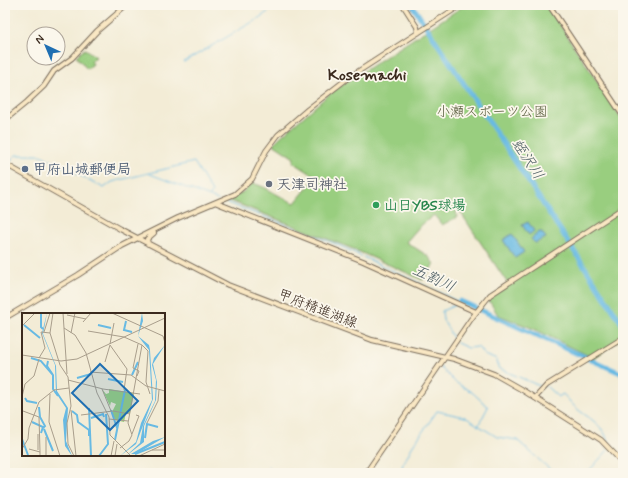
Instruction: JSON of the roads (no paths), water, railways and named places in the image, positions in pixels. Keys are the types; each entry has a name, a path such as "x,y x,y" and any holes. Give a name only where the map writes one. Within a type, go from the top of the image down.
{"street":[{"path":"5,120 44,86 54,71 72,58 97,31 127,5"},
{"path":"403,5 417,27 418,33"},
{"path":"5,318 78,275 117,249 178,218 235,194 256,174 266,151 274,140 308,108 348,78 461,5"},
{"path":"549,5 623,116"},
{"name":"甲府精進湖線","path":"5,164 148,244 218,280 378,342 462,362 491,373 535,398 608,446 623,463"},
{"path":"219,202 363,261 457,303 477,310"},
{"path":"366,473 477,310 497,290 623,208"},
{"path":"148,244 147,238 159,228"},
{"path":"535,398 546,386 589,361 623,338"}],"water":[{"path":"528,222 534,231 529,235 522,225"},
{"path":"539,232 542,232 546,238 535,243 531,239"},
{"path":"512,234 524,252 515,258 503,240"}],"waterway":[{"path":"184,62 256,20 278,5"},
{"name":"蛭沢川","path":"412,5 623,325"},
{"path":"8,163 16,155 41,155 104,188 112,182 194,162 212,192 210,196"},
{"name":"五割川","path":"150,174 218,200"},
{"name":"五割川","path":"223,201 336,244 459,302"},
{"path":"460,301 623,374"},
{"name":"五割川","path":"455,305 442,311 443,320 455,341"},
{"name":"五割川","path":"457,343 468,348 478,347 484,355 497,360 498,368 542,387 545,385"},
{"name":"五割川","path":"440,367 455,382 473,393 488,407 478,426"},
{"name":"五割川","path":"547,387 558,397 563,394 576,408 596,423 607,438 608,445"},
{"path":"405,473 402,466 412,447 437,411 465,417 497,437 517,440 554,473"},
{"name":"五割川","path":"587,473 608,450"},
{"path":"268,466 275,473"}],"place":[{"name":"甲府山城郵便局","path":"25,169"},
{"name":"天津司神社","path":"269,184"},
{"name":"山日YBS球場","path":"376,205"}],"district":[{"name":"Kosemachi","path":"367,74"}],"park label":[{"name":"小瀬スポーツ公園","path":"492,111"}]}
